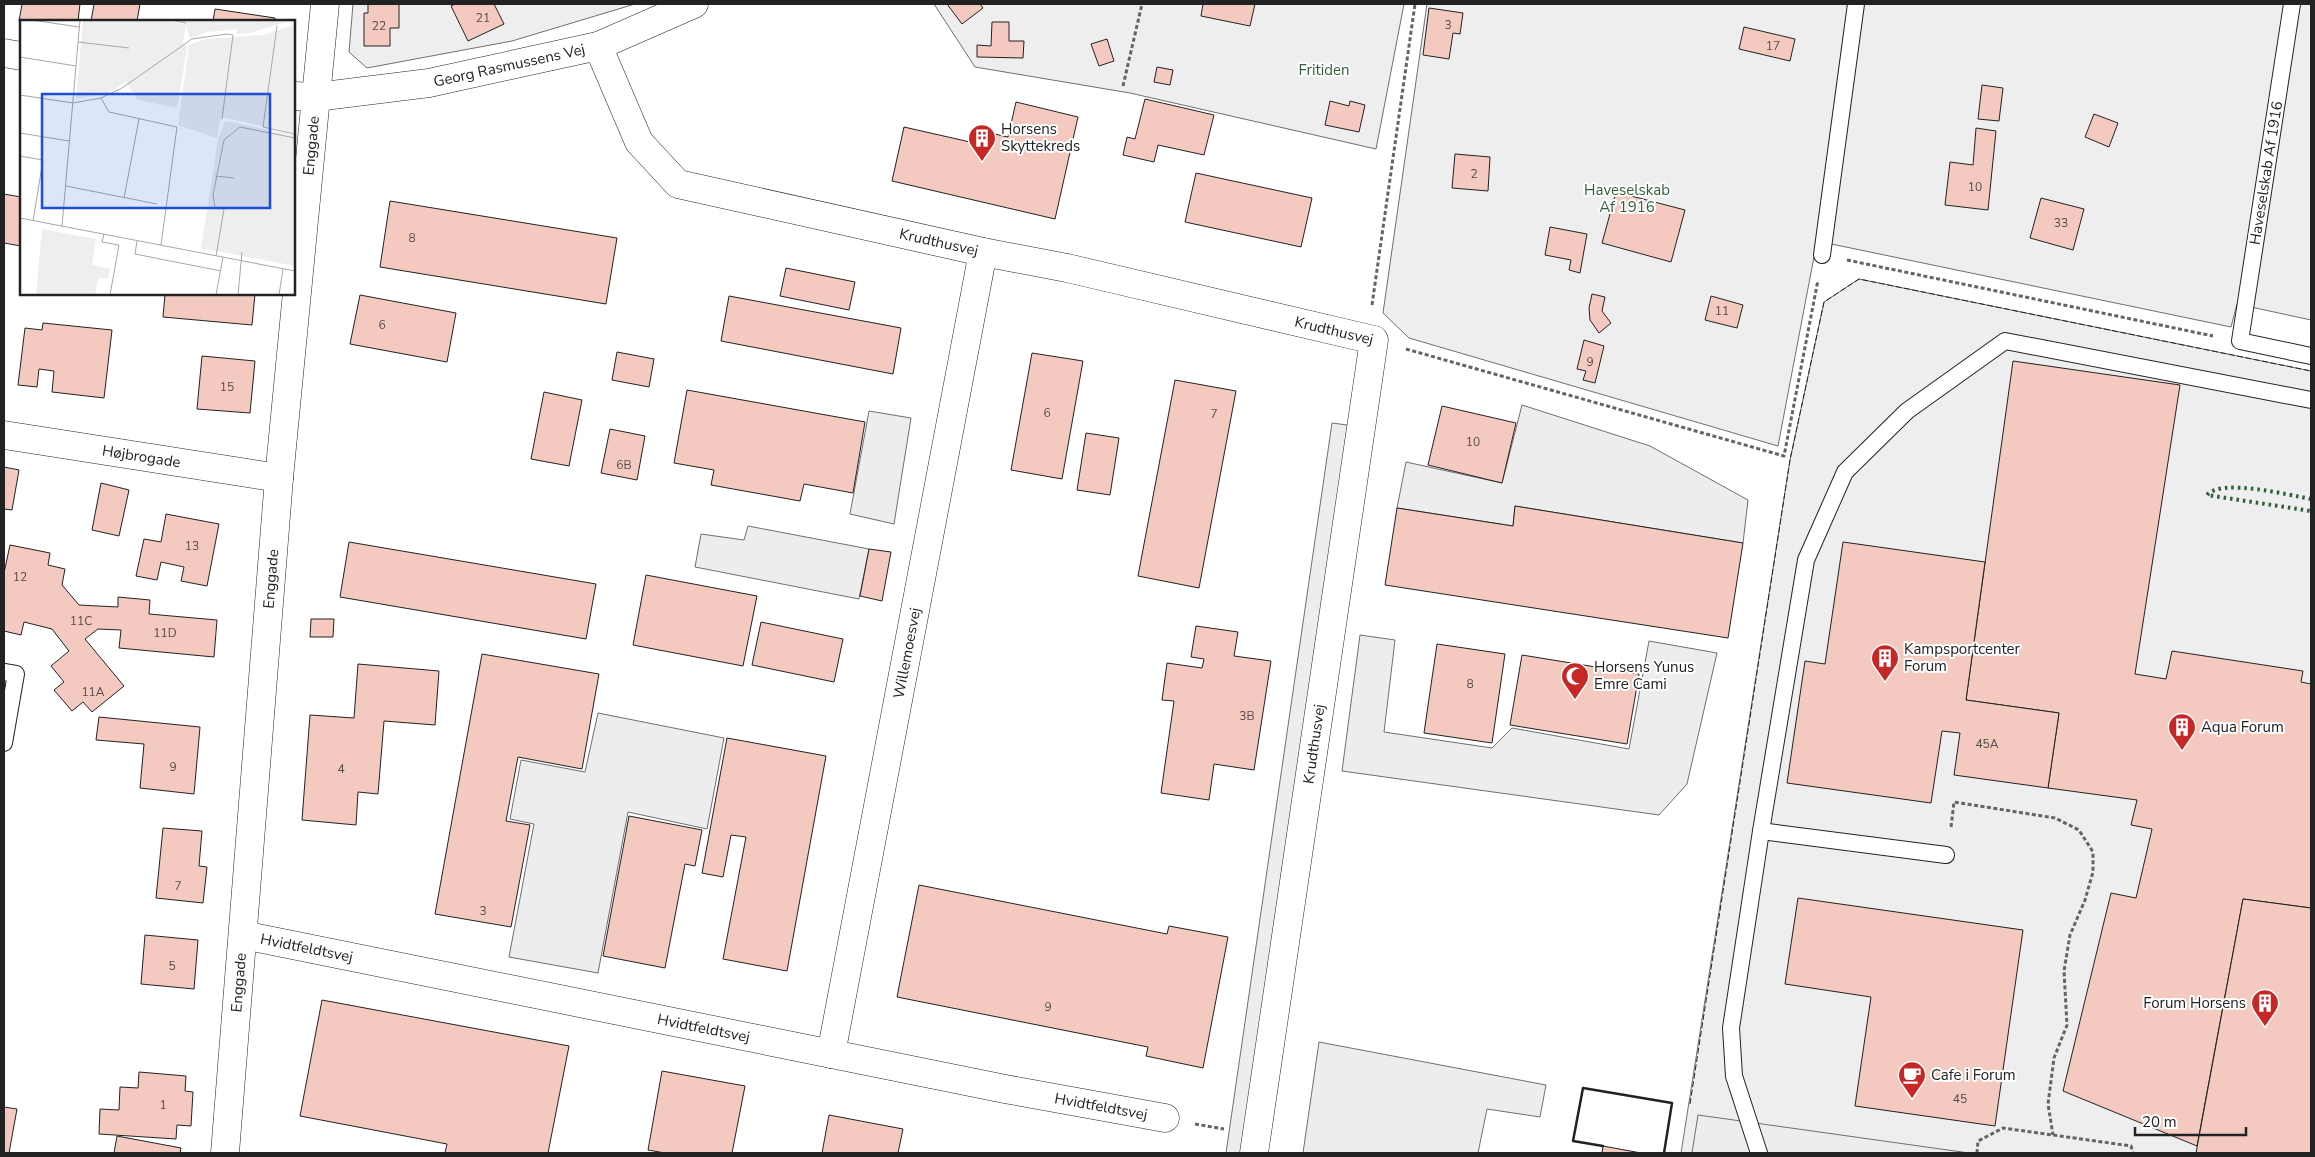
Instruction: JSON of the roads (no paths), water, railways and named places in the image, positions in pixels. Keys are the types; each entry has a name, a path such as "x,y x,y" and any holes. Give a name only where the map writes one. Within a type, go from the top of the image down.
{"street":[{"name":"Enggade","path":"295,244 305,97 324,4"},
{"name":"Georg Rasmussens Vej","path":"305,97 429,84 598,46 694,4"},
{"name":"Krudthusvej","path":"598,46 639,142 678,184 983,252 1067,268 1374,340 1254,1153"},
{"path":"4,53 20,56"},
{"name":"Willemoesvej","path":"830,1054 983,252"},
{"name":"Enggade","path":"225,1153 279,478 291,295"},
{"name":"Højbrogade","path":"4,435 279,478"},
{"name":"Hvidtfeldtsvej","path":"243,935 830,1054 1164,1118"}],"lane":[{"path":"1822,255 1856,4"},
{"name":"Haveselskab Af 1916","path":"2292,4 2240,341 2311,356"},
{"path":"1759,1153 1734,1076 1731,1028 1761,831 1806,560 1845,472 1907,412 2005,341 2311,400"},
{"path":"4,672 16,674 4,743"},
{"path":"1761,831 1946,855"}],"place":[{"name":"Horsens Skyttekreds","path":"982,162"},
{"name":"Kampsportcenter Forum","path":"1885,682"},
{"name":"Horsens Yunus Emre Cami","path":"1575,700"},
{"name":"Aqua Forum","path":"2182,751"},
{"name":"Forum Horsens","path":"2265,1027"},
{"name":"Cafe i Forum","path":"1912,1099"}],"park label":[{"name":"Fritiden","path":"1324,70"}]}
